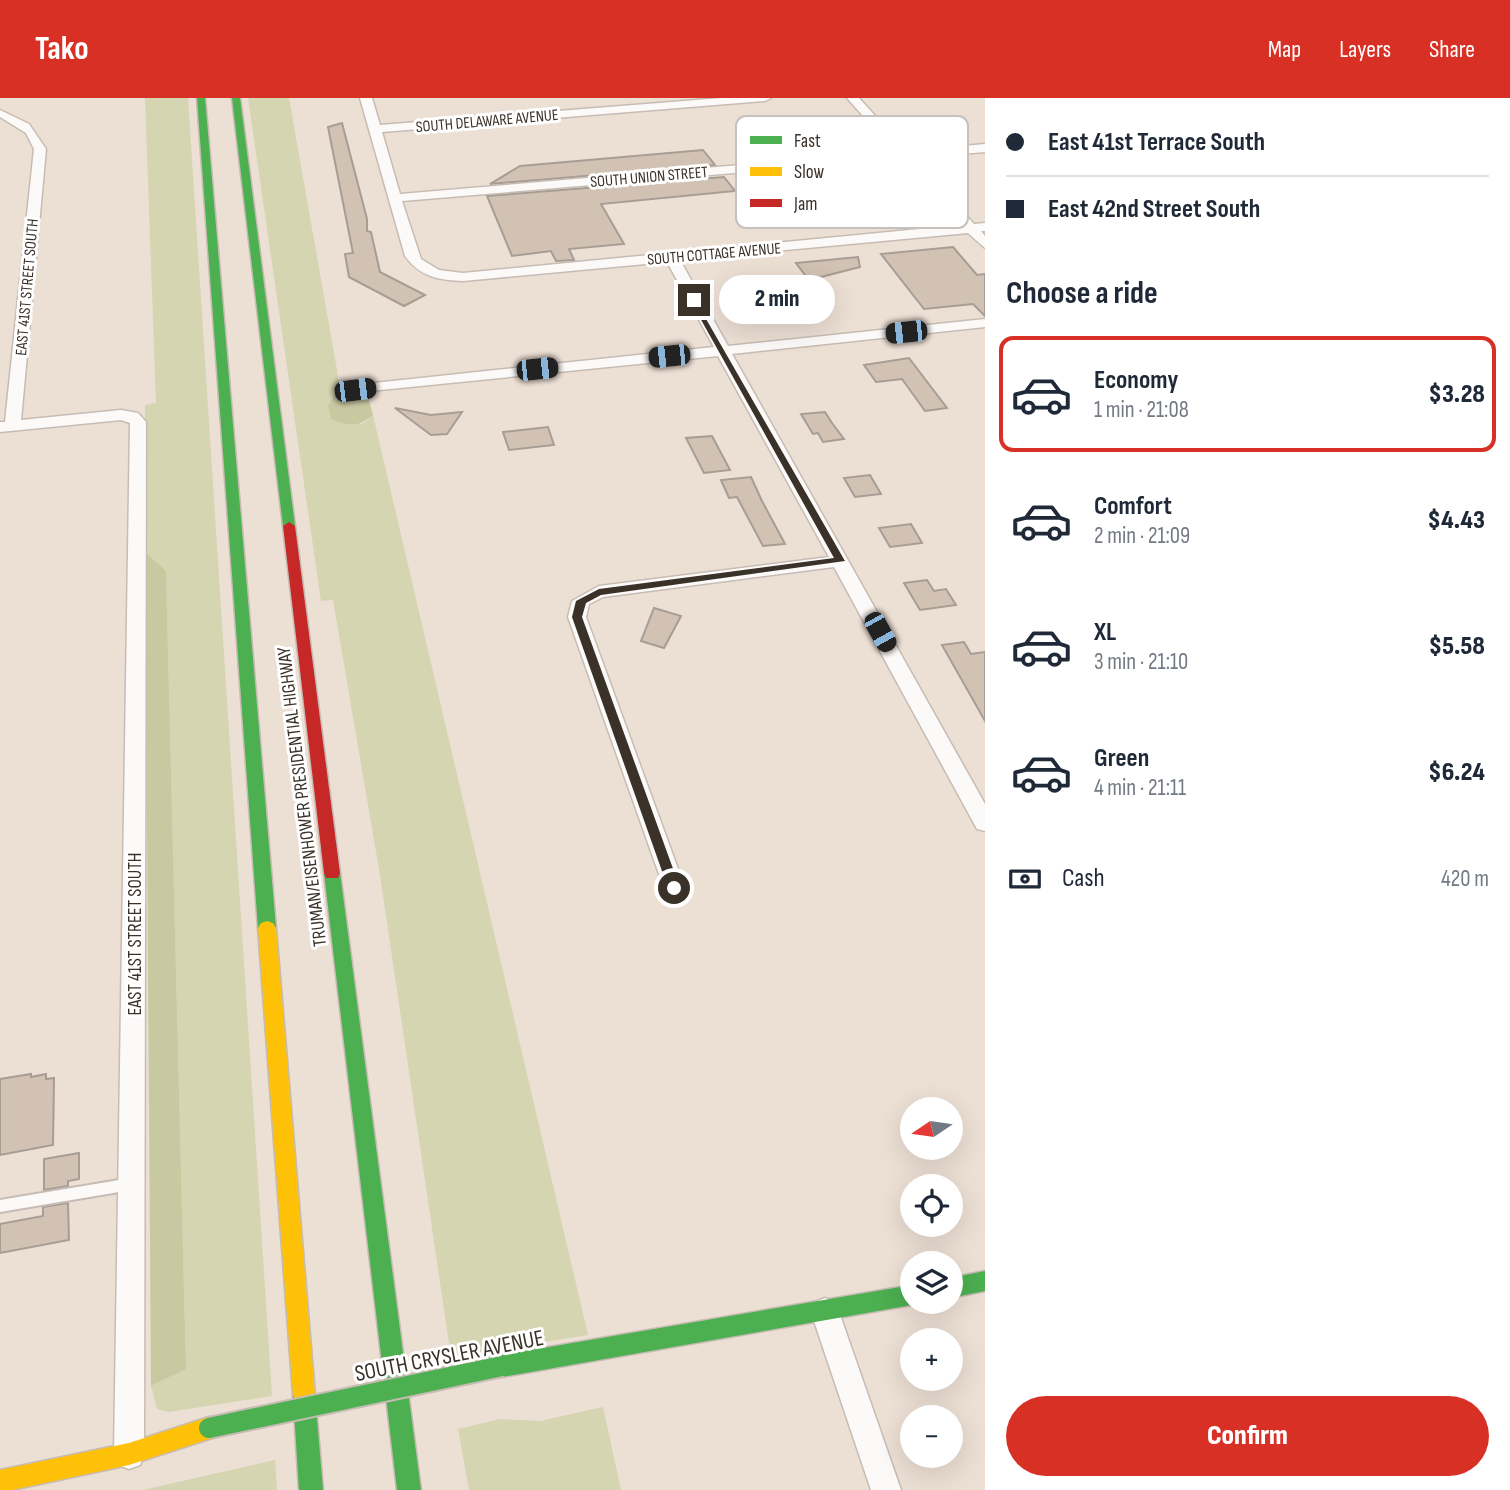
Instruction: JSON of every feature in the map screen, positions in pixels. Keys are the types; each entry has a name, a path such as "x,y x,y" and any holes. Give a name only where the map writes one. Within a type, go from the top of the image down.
{"main road":[{"name":"TRUMAN/EISENHOWER PRESIDENTIAL HIGHWAY","path":"201,98 311,1490"},
{"name":"TRUMAN/EISENHOWER PRESIDENTIAL HIGHWAY","path":"236,98 409,1490"},
{"path":"963,1284 985,1280"},
{"name":"SOUTH CRYSLER AVENUE","path":"0,1481 129,1454 209,1428 502,1366 900,1297"}],"street":[{"path":"366,98 396,198"},
{"name":"SOUTH DELAWARE AVENUE","path":"376,129 765,98"},
{"path":"853,98 869,116"},
{"name":"EAST 41ST STREET SOUTH","path":"0,113 25,125 36,135 40,149 7,426 132,416 138,422 129,1454"},
{"name":"SOUTH UNION STREET","path":"396,198 736,169"},
{"name":"SOUTH COTTAGE AVENUE","path":"396,198 417,264 444,276 463,277 978,228"},
{"path":"978,228 985,244"},
{"path":"671,257 985,823"},
{"path":"355,390 985,323"},
{"path":"674,888 577,617 581,601 599,592 840,561"},
{"path":"825,1312 886,1490"}],"lane":[{"path":"0,1206 131,1184"}],"green space":[{"path":"145,98 188,98 272,1396 169,1412 157,1409 151,1386 186,1369 166,572 145,552 145,405 156,403"},
{"path":"248,98 289,98 340,387 328,405 362,424 373,415 588,1335 451,1357 380,875 333,600 321,601"},
{"path":"340,387 348,395 367,392 373,415 353,424 331,419 328,405"},
{"path":"145,552 166,571 186,1369 151,1386"},
{"path":"603,1407 621,1490 469,1490 458,1429 500,1419 540,1421"},
{"path":"275,1460 277,1490 143,1490"}],"building":[{"path":"342,123 367,219 367,231 371,232 380,272 425,295 404,306 349,277 345,254 353,253 328,127"},
{"path":"703,150 715,165 490,184 520,166"},
{"path":"724,177 735,191 601,204 624,244 569,249 574,260 556,261 551,251 512,256 487,196"},
{"path":"953,247 977,275 985,274 985,316 973,304 924,309 881,254"},
{"path":"858,257 860,267 809,280 796,263"},
{"path":"909,358 947,408 925,411 902,379 876,382 864,365"},
{"path":"395,408 431,415 462,412 447,434 431,435"},
{"path":"825,412 844,439 823,442 818,433 813,434 801,414"},
{"path":"548,427 554,445 509,450 503,432"},
{"path":"712,436 730,470 704,473 686,438"},
{"path":"870,475 881,494 855,497 844,478"},
{"path":"751,477 785,544 763,546 737,497 729,498 721,480"},
{"path":"911,524 922,543 890,547 879,528"},
{"path":"927,580 934,591 946,589 956,605 920,610 904,583"},
{"path":"654,608 681,616 664,648 641,641"},
{"path":"964,642 971,654 985,652 985,721 942,645"},
{"path":"31,1074 31,1077 46,1074 46,1079 54,1078 53,1145 0,1155 0,1079"},
{"path":"79,1153 79,1179 68,1181 68,1186 44,1190 44,1159"},
{"path":"68,1203 69,1240 0,1253 0,1224 43,1216 43,1207"}],"traffic: fast":[{"path":"201,98 267,928"},
{"path":"236,98 289,526"},
{"path":"332,873 409,1490"},
{"path":"963,1285 985,1281"},
{"path":"502,1366 900,1297"},
{"path":"209,1428 502,1366"},
{"path":"304,1395 311,1490"}],"traffic: slow":[{"path":"267,928 304,1395"},
{"path":"0,1481 129,1454 209,1428"}],"traffic: jam":[{"path":"289,526 332,873"}],"route":[{"path":"674,888 577,617 581,601 599,592 840,561 694,300"}]}
